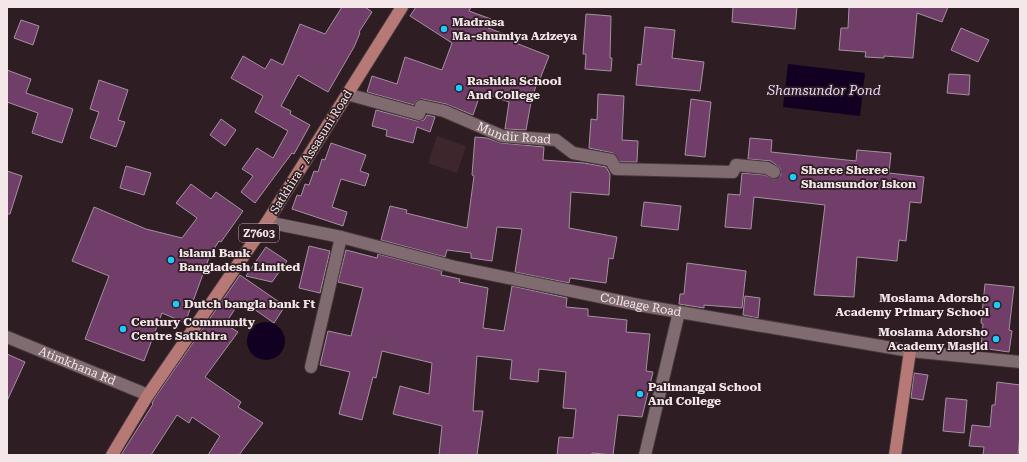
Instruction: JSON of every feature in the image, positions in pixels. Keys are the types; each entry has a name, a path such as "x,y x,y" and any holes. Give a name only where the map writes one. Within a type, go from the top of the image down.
{"main road":[{"name":"Satkhira - Assasuni Road","path":"112,455 148,395 267,222 402,7"},
{"path":"895,455 910,351"}],"street":[{"name":"Mundir Road","path":"347,94 419,114 421,106 444,111 502,136 556,140 573,153 611,160 616,169 733,172 736,165 767,168 774,172"},
{"name":"Colleage Road","path":"267,222 342,237 455,267 679,312 910,351 1020,362"},
{"path":"311,367 342,237"},
{"path":"645,455 679,312"},
{"name":"Atimkhana Rd","path":"7,337 148,395"}],"shaded area":[{"path":"437,136 466,146 457,173 428,163"}],"water":[{"name":"Shamsundor Pond","path":"788,64 865,73 860,116 783,107"},
{"path":"262,322 270,322 277,325 282,330 285,341 282,352 277,357 270,360 262,360 255,357 250,352 247,345 247,337 250,330 255,325"}],"building":[{"path":"342,7 365,7 372,12 359,32 360,33 354,47 328,92 298,75 281,106 291,111 290,114 310,125 294,154 292,153 255,203 241,192 253,176 242,169 257,148 273,158 288,131 255,112 263,96 231,78 243,56 265,69 271,59 283,65 300,24 325,34"},
{"path":"416,7 471,7 469,11 491,19 488,28 510,36 508,40 549,56 540,79 538,79 531,102 526,130 505,129 509,102 481,92 473,115 446,104 422,99 416,101 414,105 367,92 372,76 397,84 405,57 442,70 452,43 410,16"},
{"path":"733,7 797,7 795,29 732,22"},
{"path":"849,7 948,7 942,22 917,13 913,58 884,56 884,58 865,57 866,52 839,50 841,28 848,28"},
{"path":"586,14 611,16 611,71 585,69 586,54 583,54"},
{"path":"21,20 39,26 33,45 14,38"},
{"path":"645,27 675,30 672,58 704,62 700,91 636,85 638,64 641,65"},
{"path":"961,28 989,40 978,62 951,50"},
{"path":"7,70 31,79 26,93 73,109 62,143 32,133 38,113 7,102"},
{"path":"949,74 970,75 969,95 947,93"},
{"path":"99,80 128,90 118,120 125,122 116,147 90,138 99,112 90,109"},
{"path":"598,94 624,96 622,140 638,141 637,162 620,162 613,153 589,148 591,119 597,120"},
{"path":"691,99 711,102 705,157 685,155"},
{"path":"376,110 417,121 424,120 427,115 435,117 430,132 417,127 413,143 386,136 387,130 372,126"},
{"path":"221,119 236,130 225,146 210,135"},
{"path":"475,137 487,138 501,143 544,147 543,160 584,163 606,167 610,174 609,195 571,192 569,228 617,237 613,259 609,258 606,283 570,278 569,283 515,272 522,229 497,227 492,261 471,258 471,253 447,250 445,257 381,240 390,206 407,210 406,213 467,228 474,176 472,175"},
{"path":"750,138 772,140 771,152 856,161 857,150 891,153 889,173 924,177 921,203 910,202 906,241 899,240 897,261 857,257 854,297 814,295 825,205 754,197 751,229 725,227 728,194 740,195 742,173 765,175 774,179 781,175 780,168 771,161 748,159"},
{"path":"331,143 366,155 360,171 369,174 365,186 341,179 332,207 347,212 343,226 292,209 297,195 301,196 305,184 309,185 314,171 318,172 322,159 325,160"},
{"path":"126,166 151,173 144,195 120,188"},
{"path":"7,171 22,176 10,214 7,214"},
{"path":"191,184 211,199 216,192 243,211 221,242 219,241 210,255 185,323 162,313 144,361 85,339 109,276 72,261 94,207 146,229 182,238 197,218 176,203"},
{"path":"644,202 681,206 678,230 641,226"},
{"path":"309,246 330,251 320,293 299,288"},
{"path":"266,247 287,261 272,282 246,276"},
{"path":"346,250 377,258 378,254 442,271 441,275 460,279 459,282 488,288 483,328 504,331 512,286 567,298 566,307 588,309 588,316 627,320 626,332 650,334 646,371 653,372 642,417 618,415 613,455 592,453 592,455 557,455 559,437 573,438 576,409 563,408 566,372 539,369 538,382 510,379 512,360 477,356 473,411 483,411 477,455 439,455 442,426 393,414 400,386 429,394 432,363 382,351 376,378 373,377 362,420 339,414 350,372 320,365 328,331 351,336 363,288 338,282"},
{"path":"687,263 746,271 742,308 704,305 704,308 679,304 680,294 684,294"},
{"path":"240,275 285,306 274,323 241,300 225,324 238,332 205,377 241,402 238,407 263,423 239,455 208,455 220,436 192,417 189,423 177,415 151,455 121,455 153,404 154,399"},
{"name":"Moslama Adorsho Academy Primary School","path":"985,284 1014,287 1009,330 1012,331 1009,352 981,348 983,324 981,323"},
{"path":"745,296 760,298 758,318 743,315"},
{"path":"7,354 25,362 7,401"},
{"path":"914,373 928,375 923,400 911,398"},
{"path":"997,382 1020,385 1020,434 1018,455 983,455 984,447 969,446 972,425 990,427 992,405 995,405"},
{"path":"946,398 967,400 964,433 943,431"}],"place":[{"name":"Madrasa Ma-shumiya Azizeya","path":"444,29"},
{"name":"Rashida School And College","path":"459,88"},
{"name":"Sheree Sheree Shamsundor Iskon","path":"793,177"},
{"name":"islami Bank Bangladesh Limited","path":"171,260"},
{"name":"Dutch bangla bank Ft","path":"176,304"},
{"name":"Moslama Adorsho Academy Primary School","path":"997,305"},
{"name":"Century Community Centre Satkhira","path":"123,329"},
{"name":"Moslama Adorsho Academy Masjid","path":"996,339"},
{"name":"Palimangal School And College","path":"640,394"}]}
